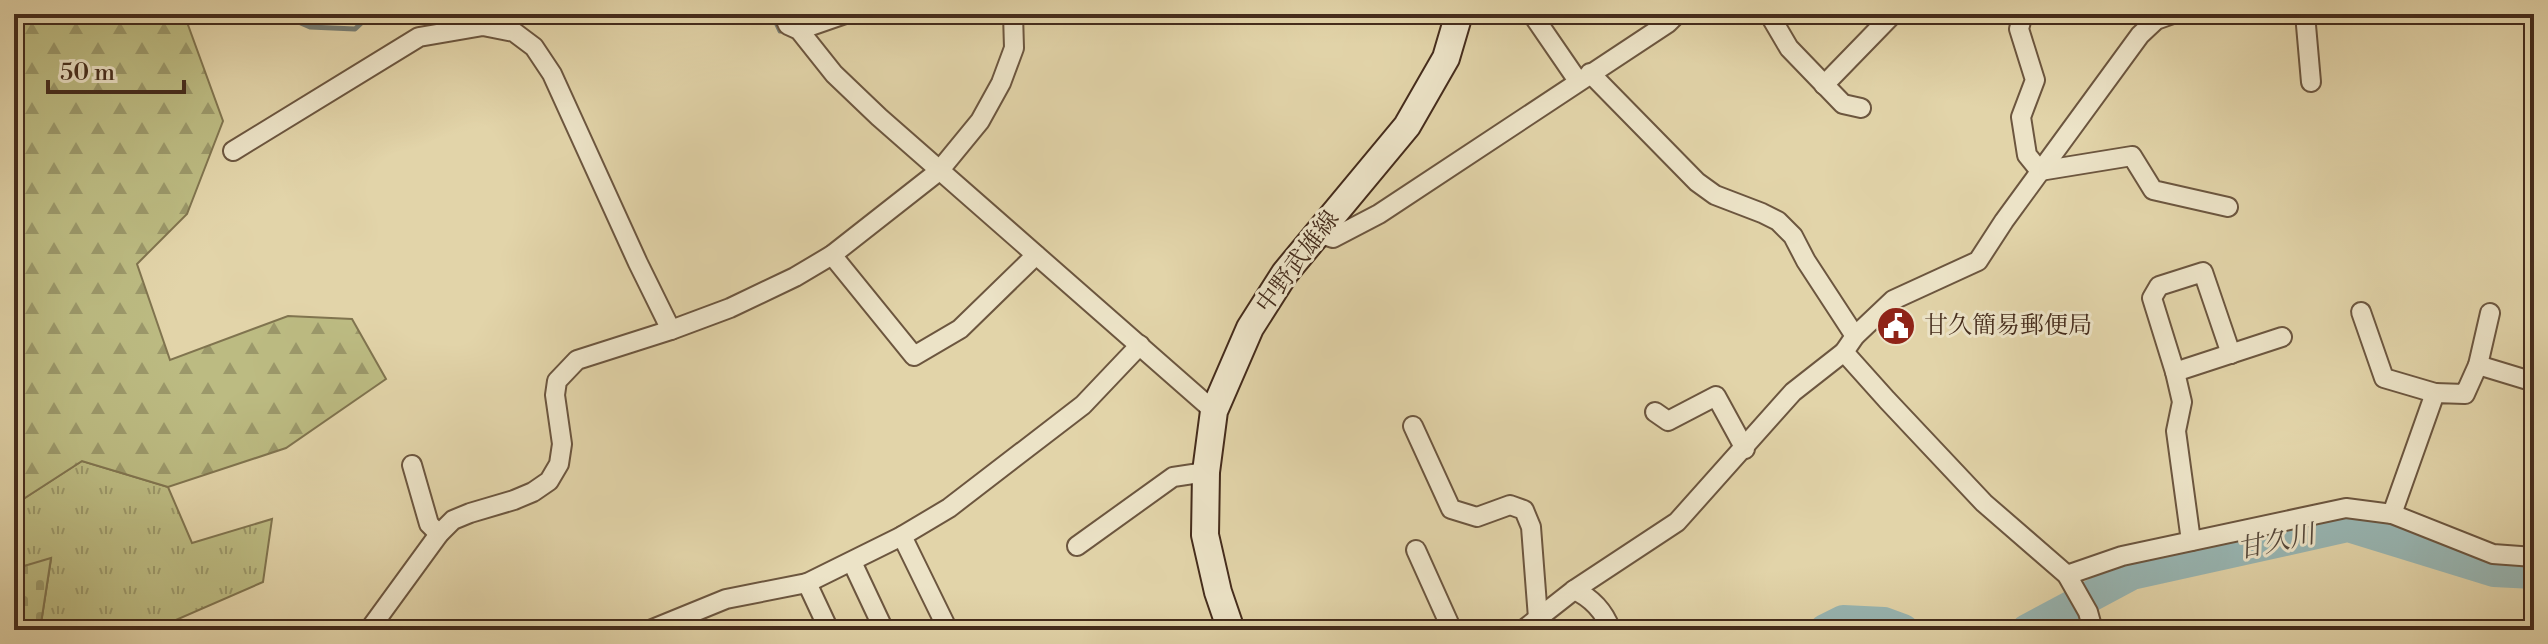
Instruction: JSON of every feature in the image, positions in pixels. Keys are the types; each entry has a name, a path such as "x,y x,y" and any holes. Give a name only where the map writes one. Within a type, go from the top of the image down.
{"main road":[{"name":"中野武雄線","path":"1231,630 1218,592 1205,535 1206,472 1214,411 1250,328 1285,273 1407,126 1446,58 1459,14"}],"street":[{"path":"783,14 788,25 799,30 834,74 939,171 1214,411"},
{"path":"799,30 845,14"},
{"path":"369,630 439,534 453,520 523,496 549,481 559,464 562,444 555,395 557,381 577,360 730,308 795,277 832,255 939,171 980,121 1001,83 1014,48 1013,14"},
{"path":"1532,14 1584,77 1697,182 1715,195 1778,221 1793,236 1855,336"},
{"path":"1318,233 1333,238 1379,214 1668,23 1677,14"},
{"path":"1769,14 1789,48 1824,85 1843,104 1861,108"},
{"path":"1824,85 1893,14"},
{"path":"2023,14 2019,29 2035,80 2021,117 2027,155 2040,171"},
{"path":"2305,14 2311,82"},
{"path":"1531,624 1574,590 1677,522 1793,392 1844,352 1855,336 1893,300 1978,261 2140,35 2161,16"},
{"path":"233,151 419,37 483,26 514,32 534,47 552,74 671,330"},
{"path":"2040,171 2132,156 2153,190 2228,207"},
{"path":"832,255 914,356 960,329 1036,255"},
{"path":"2191,541 2176,431 2182,402 2152,298 2159,286 2203,272 2231,354"},
{"path":"2361,312 2384,378 2435,393 2465,394 2478,365 2490,313"},
{"path":"2175,372 2282,337"},
{"path":"650,630 726,599 807,583 902,536 949,508 1083,405 1140,345"},
{"path":"1844,352 1984,503 2071,581 2091,621"},
{"path":"2478,365 2534,382"},
{"path":"2392,514 2435,393"},
{"path":"1655,412 1668,421 1716,396 1745,449"},
{"path":"1413,426 1451,509 1477,517 1510,505 1524,510 1531,527 1531,624"},
{"path":"412,465 429,524 439,534"},
{"path":"1077,546 1173,477 1206,472"},
{"path":"2071,581 2122,556 2346,508 2392,514 2493,554 2534,557"},
{"path":"902,536 948,630"},
{"path":"1416,550 1452,630"},
{"path":"852,562 884,630"},
{"path":"807,583 829,630"},
{"path":"1574,590 1590,597 1611,630"}],"green space":[{"path":"14,14 184,14 223,121 187,214 137,264 170,360 288,316 352,319 386,379 286,448 168,487 82,461 14,505"},
{"path":"82,461 168,487 192,543 272,519 263,582 153,630 40,630 51,559 14,569 14,505"},
{"path":"51,558 40,630 14,630 14,569"}],"waterway":[{"path":"280,14 310,27 355,29 371,14"},
{"path":"772,14 780,31"},
{"name":"甘久川","path":"2027,630 2132,574 2348,526 2494,571 2534,573"},
{"name":"甘久川","path":"1825,630 1843,621 1884,623 1903,630"}],"place":[{"name":"甘久簡易郵便局","path":"1896,326"}]}
